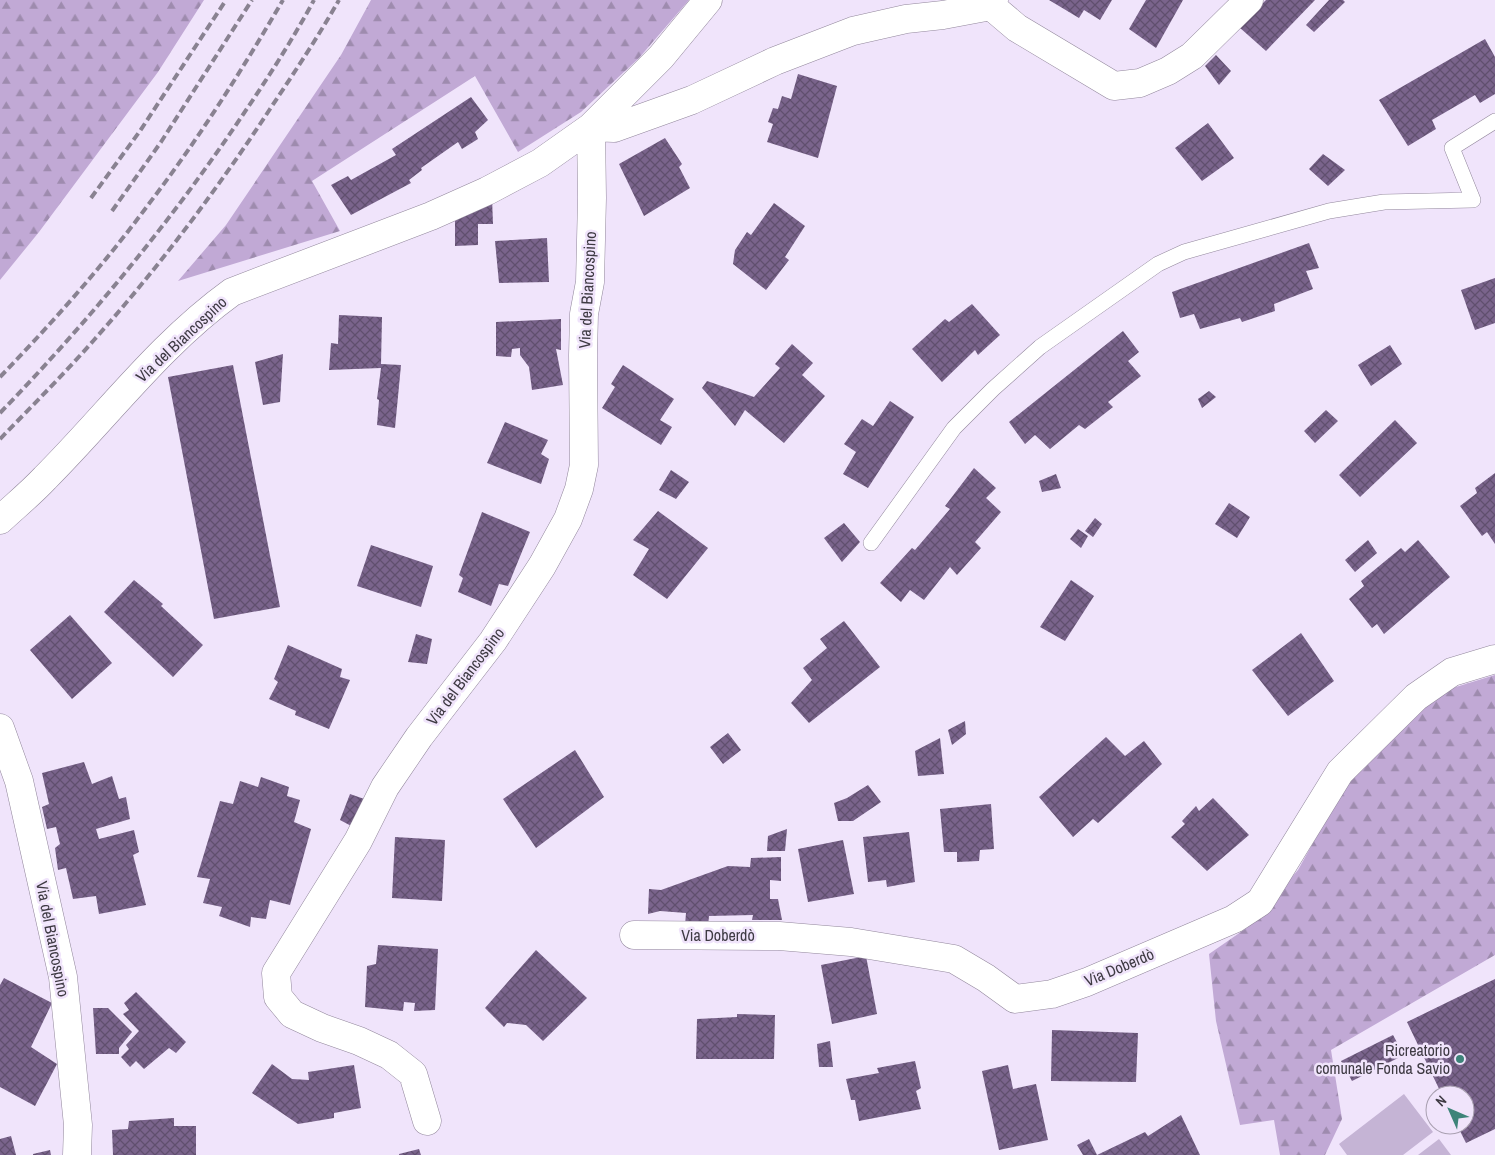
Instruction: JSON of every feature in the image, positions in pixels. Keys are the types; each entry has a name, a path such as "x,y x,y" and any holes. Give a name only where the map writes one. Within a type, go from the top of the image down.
{"street":[{"name":"Via del Biancospino","path":"0,520 44,479 158,356 207,310 232,292 431,216 487,191 540,163 591,127 661,57 708,0"},
{"path":"591,127 614,128 692,100 775,61 853,31 906,19 943,15 993,3 1017,28 1114,86 1140,83 1168,71 1192,56 1250,0"},
{"name":"Via del Biancospino","path":"427,1121 413,1074 389,1055 292,1014 278,997 276,973 358,841 385,787 419,737 493,641 542,566 568,519 579,489 584,465 584,314 590,282 591,127"},
{"name":"Via Doberdò","path":"634,935 779,936 851,942 954,959 986,978 1015,999 1052,994 1087,982 1234,919 1260,902 1340,772 1416,697 1452,672 1495,658"},
{"name":"Via del Biancospino","path":"0,728 19,781 63,977 78,1125 77,1155"}],"lane":[{"path":"871,544 954,428 1040,346 1128,284 1158,264 1184,252 1329,211 1384,202 1473,200 1452,148 1495,121"}],"shaded area":[{"path":"1404,1094 1425,1122 1425,1135 1429,1135 1403,1155 1347,1155 1339,1144"},
{"path":"1439,1139 1451,1155 1418,1155"}],"green space":[{"path":"0,0 204,0 158,72 39,232 0,280"},
{"path":"371,0 689,0 639,58 581,112 518,152 475,76 312,181 340,231 178,281 226,225 341,55"},
{"path":"1495,675 1495,955 1331,1050 1342,1119 1325,1155 1280,1155 1274,1120 1240,1125 1216,1021 1209,954 1248,927 1298,870 1348,780 1433,694"}],"building":[{"path":"1049,0 1112,0 1100,20 1084,10 1079,18"},
{"path":"1146,0 1183,0 1156,48 1129,29"},
{"path":"1266,0 1315,0 1266,51 1239,27"},
{"path":"1329,0 1343,0 1345,2 1314,32 1306,25"},
{"path":"1485,39 1495,57 1495,94 1480,103 1475,95 1432,120 1436,129 1408,146 1379,100"},
{"path":"1216,55 1231,71 1219,85 1205,66"},
{"path":"798,74 837,86 818,158 767,142 773,124 768,122 773,108 778,109 782,96 791,99"},
{"path":"471,97 488,120 475,132 478,139 462,149 458,142 421,168 422,170 409,180 411,183 351,215 331,185 348,176 351,180 396,155 392,149"},
{"path":"1208,123 1234,158 1202,181 1175,148"},
{"path":"665,138 682,164 679,167 690,188 644,216 619,164"},
{"path":"1323,154 1345,170 1328,186 1309,169"},
{"path":"492,198 493,224 478,224 478,245 455,246 455,214"},
{"path":"774,203 805,226 785,257 789,260 766,290 733,264 735,250 747,232 751,235"},
{"path":"547,238 549,282 499,283 495,241"},
{"path":"1309,243 1319,268 1306,271 1313,289 1274,304 1275,311 1242,322 1240,318 1200,329 1194,314 1180,318 1172,292"},
{"path":"1495,278 1495,323 1475,330 1461,290"},
{"path":"972,304 1000,335 978,355 975,350 942,382 912,349 945,319 949,322"},
{"path":"339,315 382,317 381,364 401,365 395,428 377,425 379,400 377,399 381,368 329,370 331,343 338,344"},
{"path":"561,319 561,350 556,349 563,385 532,390 529,367 520,355 520,348 512,349 511,357 496,356 496,322"},
{"path":"1123,331 1139,352 1128,361 1141,376 1108,402 1113,407 1085,429 1079,425 1050,449 1035,435 1025,444 1009,422"},
{"path":"792,344 813,363 802,375 825,396 784,443 745,410 735,426 702,388 707,381 754,397 780,368 775,364"},
{"path":"1390,345 1402,364 1371,386 1358,365"},
{"path":"283,354 280,402 263,405 255,362"},
{"path":"233,365 280,607 214,619 168,377"},
{"path":"623,365 674,399 660,420 672,427 661,445 602,408 615,387 611,384"},
{"path":"1209,391 1216,397 1202,408 1198,399"},
{"path":"890,401 914,417 868,488 843,474 856,452 844,444 862,419 873,426"},
{"path":"1326,410 1338,421 1315,443 1304,431"},
{"path":"1395,420 1417,443 1360,497 1339,475"},
{"path":"505,422 548,440 541,454 549,459 541,484 487,463"},
{"path":"974,468 996,488 986,498 1001,512 975,542 981,548 957,575 950,567 924,600 910,590 901,602 880,583 912,548 915,550 950,509 945,506"},
{"path":"671,470 689,482 676,499 659,490"},
{"path":"1495,473 1495,544 1487,532 1482,536 1460,506 1477,493 1475,488"},
{"path":"1056,474 1061,488 1042,492 1039,481"},
{"path":"1229,503 1250,517 1237,538 1215,524"},
{"path":"658,511 708,548 667,599 633,575 649,549 633,540"},
{"path":"482,512 530,532 508,586 499,584 491,606 458,592 463,578 459,575"},
{"path":"1095,518 1102,524 1093,537 1085,531"},
{"path":"844,523 860,542 842,562 824,538"},
{"path":"1078,529 1088,536 1081,548 1070,539"},
{"path":"1368,540 1377,553 1355,572 1345,560"},
{"path":"1418,540 1450,577 1384,634 1377,624 1372,628 1349,599 1364,586 1361,581 1401,548 1405,552"},
{"path":"371,545 433,566 421,607 357,586"},
{"path":"134,580 163,604 161,606 203,645 173,677 104,612"},
{"path":"1071,580 1094,596 1065,641 1040,627"},
{"path":"70,615 112,663 72,699 30,650"},
{"path":"844,621 880,667 809,723 791,703 812,680 803,668 827,648 820,639"},
{"path":"1301,633 1334,681 1288,716 1252,670"},
{"path":"416,634 432,639 427,664 408,662"},
{"path":"288,645 342,669 340,677 350,680 329,729 295,715 296,711 269,699 278,682 274,679"},
{"path":"965,721 966,734 952,745 948,730"},
{"path":"728,733 741,750 723,764 710,747"},
{"path":"1106,737 1125,756 1144,741 1162,764 1098,823 1093,819 1073,837 1039,797"},
{"path":"940,738 944,774 918,776 915,751"},
{"path":"575,750 604,797 536,848 503,799"},
{"path":"84,762 92,784 112,776 119,799 126,797 130,819 96,829 99,839 134,830 139,852 133,855 146,905 99,914 96,896 73,899 66,868 58,870 55,848 60,844 56,827 47,829 42,807 49,804 42,773"},
{"path":"261,777 289,787 287,796 300,800 294,822 311,829 290,905 270,900 266,919 251,917 250,927 219,916 222,907 203,903 210,879 197,877 220,801 233,804 240,781 258,787"},
{"path":"868,785 881,802 853,821 838,821 834,803 847,798"},
{"path":"350,794 370,801 355,828 340,820"},
{"path":"1213,798 1249,835 1207,871 1171,837 1185,824 1182,821 1196,806 1199,811"},
{"path":"991,804 994,849 980,850 979,861 957,862 957,852 944,852 940,809"},
{"path":"787,829 785,851 767,851 768,836"},
{"path":"909,832 915,882 887,887 886,880 868,882 863,837"},
{"path":"395,837 445,840 442,901 392,898"},
{"path":"843,840 854,894 808,902 798,849"},
{"path":"781,857 781,881 770,880 770,899 778,899 782,920 752,920 753,915 709,916 708,926 685,925 686,913 660,911 648,914 649,889 661,890 728,866 750,867 751,858"},
{"path":"378,945 438,949 435,1010 414,1011 415,1003 404,1002 403,1011 365,1007 367,966 376,964"},
{"path":"536,950 587,998 543,1041 526,1025 507,1023 504,1027 485,1008"},
{"path":"866,956 877,1014 832,1024 821,965"},
{"path":"4,978 52,1003 31,1047 57,1064 35,1106 0,1087 0,985"},
{"name":"Ricreatorio comunale Fonda Savio","path":"1495,979 1495,1129 1466,1143 1462,1135 1475,1135 1475,1085 1437,1085 1407,1022"},
{"path":"136,992 186,1042 176,1053 169,1048 144,1069 136,1061 130,1067 121,1057 129,1049 126,1045 139,1031 123,1014 129,1010 124,1003"},
{"path":"93,1008 108,1008 132,1032 119,1048 119,1054 96,1054"},
{"path":"737,1014 775,1015 774,1059 696,1059 697,1019 737,1017"},
{"path":"1052,1030 1138,1033 1136,1082 1051,1081"},
{"path":"1393,1035 1404,1055 1352,1081 1341,1061"},
{"path":"830,1041 833,1067 819,1067 817,1044"},
{"path":"915,1061 921,1088 916,1091 921,1109 859,1121 855,1100 851,1100 846,1079 879,1073 877,1068"},
{"path":"272,1064 292,1079 309,1080 308,1072 354,1065 361,1108 334,1113 334,1118 298,1124 252,1093"},
{"path":"1008,1065 1013,1089 1036,1084 1048,1140 999,1150 982,1071"},
{"path":"1181,1115 1200,1155 1097,1155 1145,1132 1148,1136"},
{"path":"174,1118 174,1126 196,1126 196,1155 113,1155 112,1130 128,1129 129,1121"},
{"path":"11,1136 16,1155 0,1155 0,1139"},
{"path":"1089,1139 1097,1155 1083,1155 1077,1145"},
{"path":"419,1149 421,1155 399,1155 399,1154"},
{"path":"50,1150 51,1155 33,1155 33,1154"}],"railway":[{"path":"91,198 140,131 226,0"},
{"path":"112,211 161,142 252,0"},
{"path":"0,377 58,315 131,228 219,104 283,0"},
{"path":"0,413 61,348 175,210 261,87 314,0"},
{"path":"0,439 60,378 94,340 186,228 250,139 306,55 339,0"}],"place":[{"name":"Ricreatorio comunale Fonda Savio","path":"1460,1059"}]}
